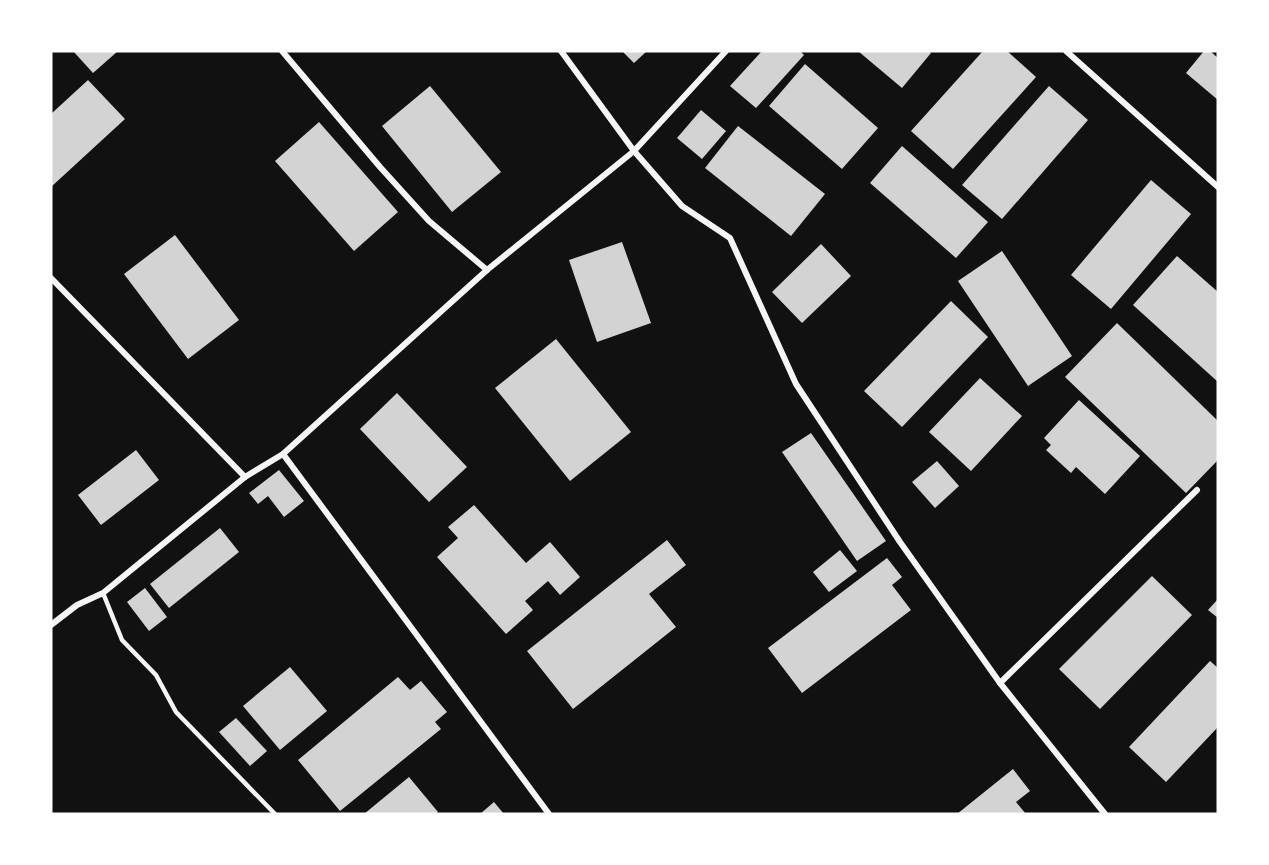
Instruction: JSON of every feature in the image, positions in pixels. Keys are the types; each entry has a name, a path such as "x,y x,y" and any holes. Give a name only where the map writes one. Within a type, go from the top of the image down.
{"street":[{"path":"282,51 429,221 487,270"},
{"path":"561,51 634,151 682,206 730,238 796,384 900,542 1000,683 1105,814"},
{"path":"51,625 77,605 103,593 244,477 283,454 487,270 634,151 726,51"},
{"path":"1066,51 1218,187"},
{"path":"51,278 244,477"},
{"path":"283,454 549,814"},
{"path":"1000,683 1197,490"}],"lane":[{"path":"103,593 122,640 156,675 176,712 275,814"}],"building":[{"path":"73,51 118,51 93,73"},
{"path":"622,51 647,51 634,63"},
{"path":"762,51 800,51 804,55 756,108 730,86"},
{"path":"858,51 928,51 931,53 902,88"},
{"path":"983,51 1007,51 1036,77 953,169 911,131"},
{"path":"1204,51 1210,51 1218,58 1218,100 1186,73"},
{"path":"805,64 878,128 842,169 769,106"},
{"path":"88,80 125,119 51,187 51,114"},
{"path":"430,86 501,172 452,212 382,126"},
{"path":"1049,86 1088,120 1002,219 962,185"},
{"path":"701,110 726,131 702,159 677,138"},
{"path":"319,122 398,212 354,251 275,161"},
{"path":"738,126 825,194 791,236 705,168"},
{"path":"902,146 988,222 956,258 870,183"},
{"path":"1151,180 1191,214 1111,309 1071,275"},
{"path":"175,235 239,320 188,359 124,274"},
{"path":"622,242 651,323 597,342 569,260"},
{"path":"821,244 851,276 802,323 772,292"},
{"path":"1002,251 1072,356 1028,386 958,281"},
{"path":"1177,256 1218,292 1218,382 1133,305"},
{"path":"951,301 988,337 902,427 864,391"},
{"path":"1117,323 1218,421 1218,460 1186,493 1065,377"},
{"path":"556,339 631,432 570,481 495,388"},
{"path":"980,378 1022,416 971,471 929,432"},
{"path":"397,393 467,467 429,502 360,429"},
{"path":"1079,400 1140,456 1105,494 1076,467 1071,473 1046,450 1051,445 1044,438"},
{"path":"811,433 886,541 857,561 782,452"},
{"path":"136,450 159,480 101,525 78,495"},
{"path":"937,461 959,486 935,508 912,482"},
{"path":"279,470 304,501 284,517 268,496 258,504 249,493"},
{"path":"474,505 526,563 550,542 580,577 560,595 548,581 525,601 533,610 506,634 437,557 458,538 448,527"},
{"path":"220,528 239,552 169,608 150,584"},
{"path":"667,540 686,565 649,594 676,627 573,709 527,651"},
{"path":"840,550 857,571 829,592 813,572"},
{"path":"887,558 902,577 892,585 911,610 802,693 768,648"},
{"path":"1152,576 1192,615 1100,709 1059,669"},
{"path":"145,588 167,617 149,631 127,602"},
{"path":"1218,599 1218,618 1208,610"},
{"path":"1210,661 1218,668 1218,727 1166,782 1129,747"},
{"path":"290,667 327,711 280,750 243,706"},
{"path":"398,677 410,690 421,681 447,712 435,722 441,729 340,811 298,760"},
{"path":"236,718 267,751 250,766 219,732"},
{"path":"1013,769 1030,791 1016,802 1026,814 957,814"},
{"path":"409,777 438,812 435,814 364,814"},
{"path":"494,802 504,814 480,814"}]}
